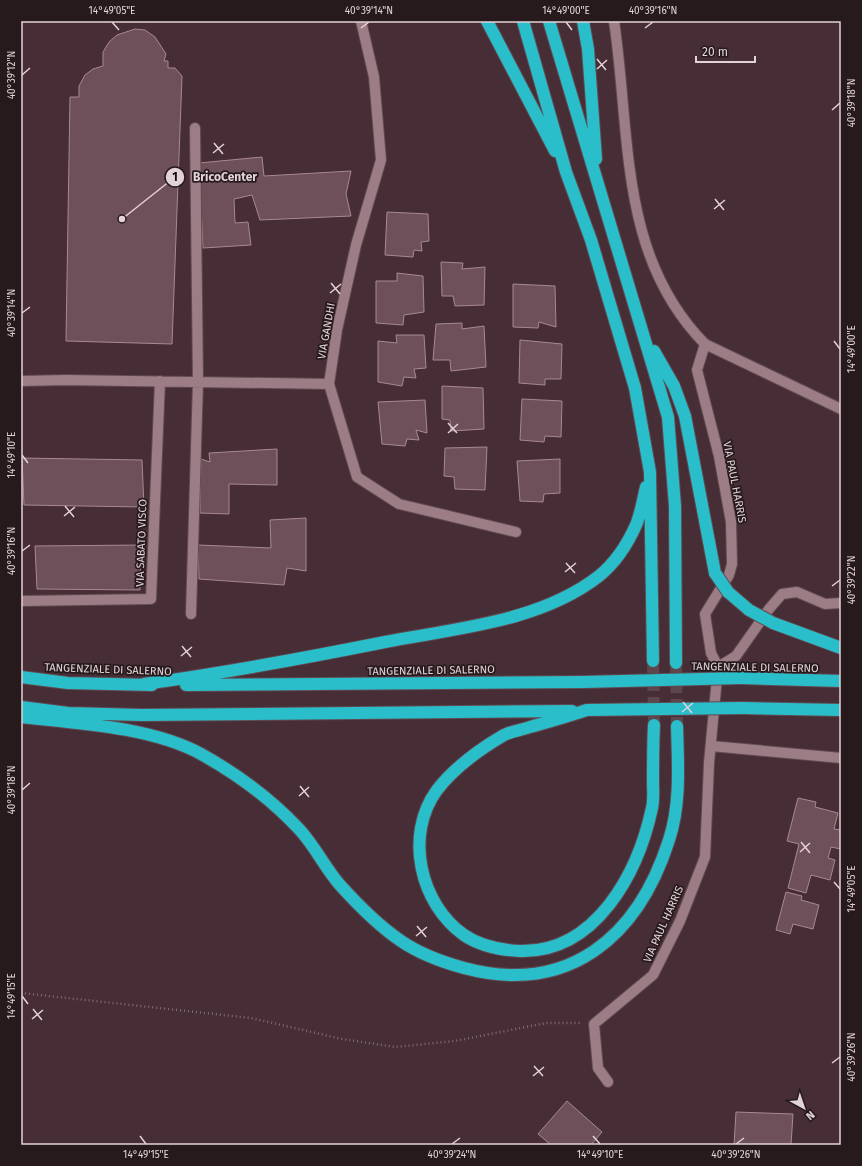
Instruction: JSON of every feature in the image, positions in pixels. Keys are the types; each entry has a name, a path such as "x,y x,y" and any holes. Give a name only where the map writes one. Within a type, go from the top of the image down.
{"highway":[{"path":"487,21 566,172"},
{"path":"523,21 566,172 591,240 635,388 650,472 654,661"},
{"path":"549,21 644,332 668,417 675,506 676,663"},
{"path":"583,21 588,49 593,104 597,176"},
{"path":"644,332 674,386 685,416 714,573 728,592 748,610 773,623 841,648"},
{"path":"144,684 236,671 486,623 536,610 580,588 600,575 616,559 636,524 650,472"},
{"name":"TANGENZIALE DI SALERNO","path":"21,677 68,683 144,684 583,682 741,678 841,681"},
{"path":"21,708 68,713 142,715 742,708 841,710"},
{"path":"587,710 506,734 483,749 456,770 437,791 423,818 420,846 421,868 426,887 435,905 449,922 464,935 486,946 506,950 544,949 574,938 584,931 607,909 625,882 642,847 652,806 654,725"},
{"path":"21,717 137,733 166,740 199,753 244,781 274,805 300,830 339,884 389,932 415,949 440,960 484,973 504,975 550,971 580,960 600,948 622,928 637,908 658,871 670,838 676,805 677,726"}],"street":[{"name":"VIA GANDHI","path":"361,21 374,77 381,160 356,245 337,330 329,384 357,477 399,504 516,532"},
{"path":"614,21 620,57 630,182 649,258 667,295 688,326 705,344 841,409"},
{"path":"191,614 198,382 195,128"},
{"name":"VIA PAUL HARRIS","path":"594,1024 653,975 680,921 705,857 711,746 718,667 711,653 705,614 729,576 732,564 731,522 719,456 697,370 705,344"},
{"path":"21,381 160,381 329,384"},
{"name":"VIA SABATO VISCO","path":"21,601 151,599 160,381"},
{"path":"718,667 736,656 769,609 782,594 797,592 825,604 841,603"},
{"path":"711,746 841,758"},
{"path":"594,1024 598,1068 608,1082"}],"path":[{"path":"21,993 251,1018 342,1039 396,1047 455,1041 546,1023 594,1024"}],"building":[{"path":"135,29 145,30 155,37 166,54 164,61 168,61 168,68 175,68 182,76 172,344 66,341 70,97 79,97 79,86 85,75 93,69 103,66 103,52 109,42 117,35"},
{"path":"262,157 264,176 351,171 346,194 351,216 260,220 252,195 234,199 235,223 248,222 251,245 203,248 199,163"},
{"path":"387,212 428,214 429,241 421,242 422,251 414,250 413,257 385,255"},
{"path":"441,262 463,263 462,269 485,267 484,305 455,306 453,296 442,296"},
{"path":"397,273 423,276 424,312 404,315 403,325 376,323 376,281 397,281"},
{"path":"513,284 555,286 556,327 539,322 538,328 513,327"},
{"path":"462,323 462,329 484,326 486,367 451,371 450,360 433,360 436,324"},
{"path":"396,335 424,335 426,368 414,369 416,378 404,377 402,386 378,382 378,341 397,343"},
{"path":"520,340 562,344 561,379 545,379 545,385 519,383"},
{"path":"442,386 483,388 484,429 451,431 450,420 442,419"},
{"path":"522,399 562,401 561,437 545,436 544,442 520,440"},
{"path":"425,400 427,433 416,430 419,440 407,439 405,446 382,444 378,402"},
{"path":"487,447 485,490 455,489 454,477 444,476 445,448"},
{"path":"277,449 277,485 229,484 229,514 200,513 201,459 210,462 209,453"},
{"path":"22,458 142,460 144,507 24,505"},
{"path":"560,459 560,493 544,494 543,502 520,501 517,461"},
{"path":"306,518 306,571 287,568 284,585 199,579 198,545 271,548 270,520"},
{"path":"141,545 140,590 37,589 35,546"},
{"path":"798,798 816,802 815,807 838,813 834,829 841,830 841,849 831,847 828,858 835,860 830,880 811,875 806,893 788,888 799,844 787,841"},
{"path":"786,892 802,896 801,900 819,905 813,929 793,924 790,934 776,930"},
{"path":"567,1101 602,1132 591,1145 551,1145 538,1134"},
{"path":"736,1112 793,1114 791,1145 734,1145"}],"tunnel":[{"path":"653,661 654,725"},
{"path":"676,663 677,726"}],"place":[{"name":"BricoCenter","path":"122,219"}]}
